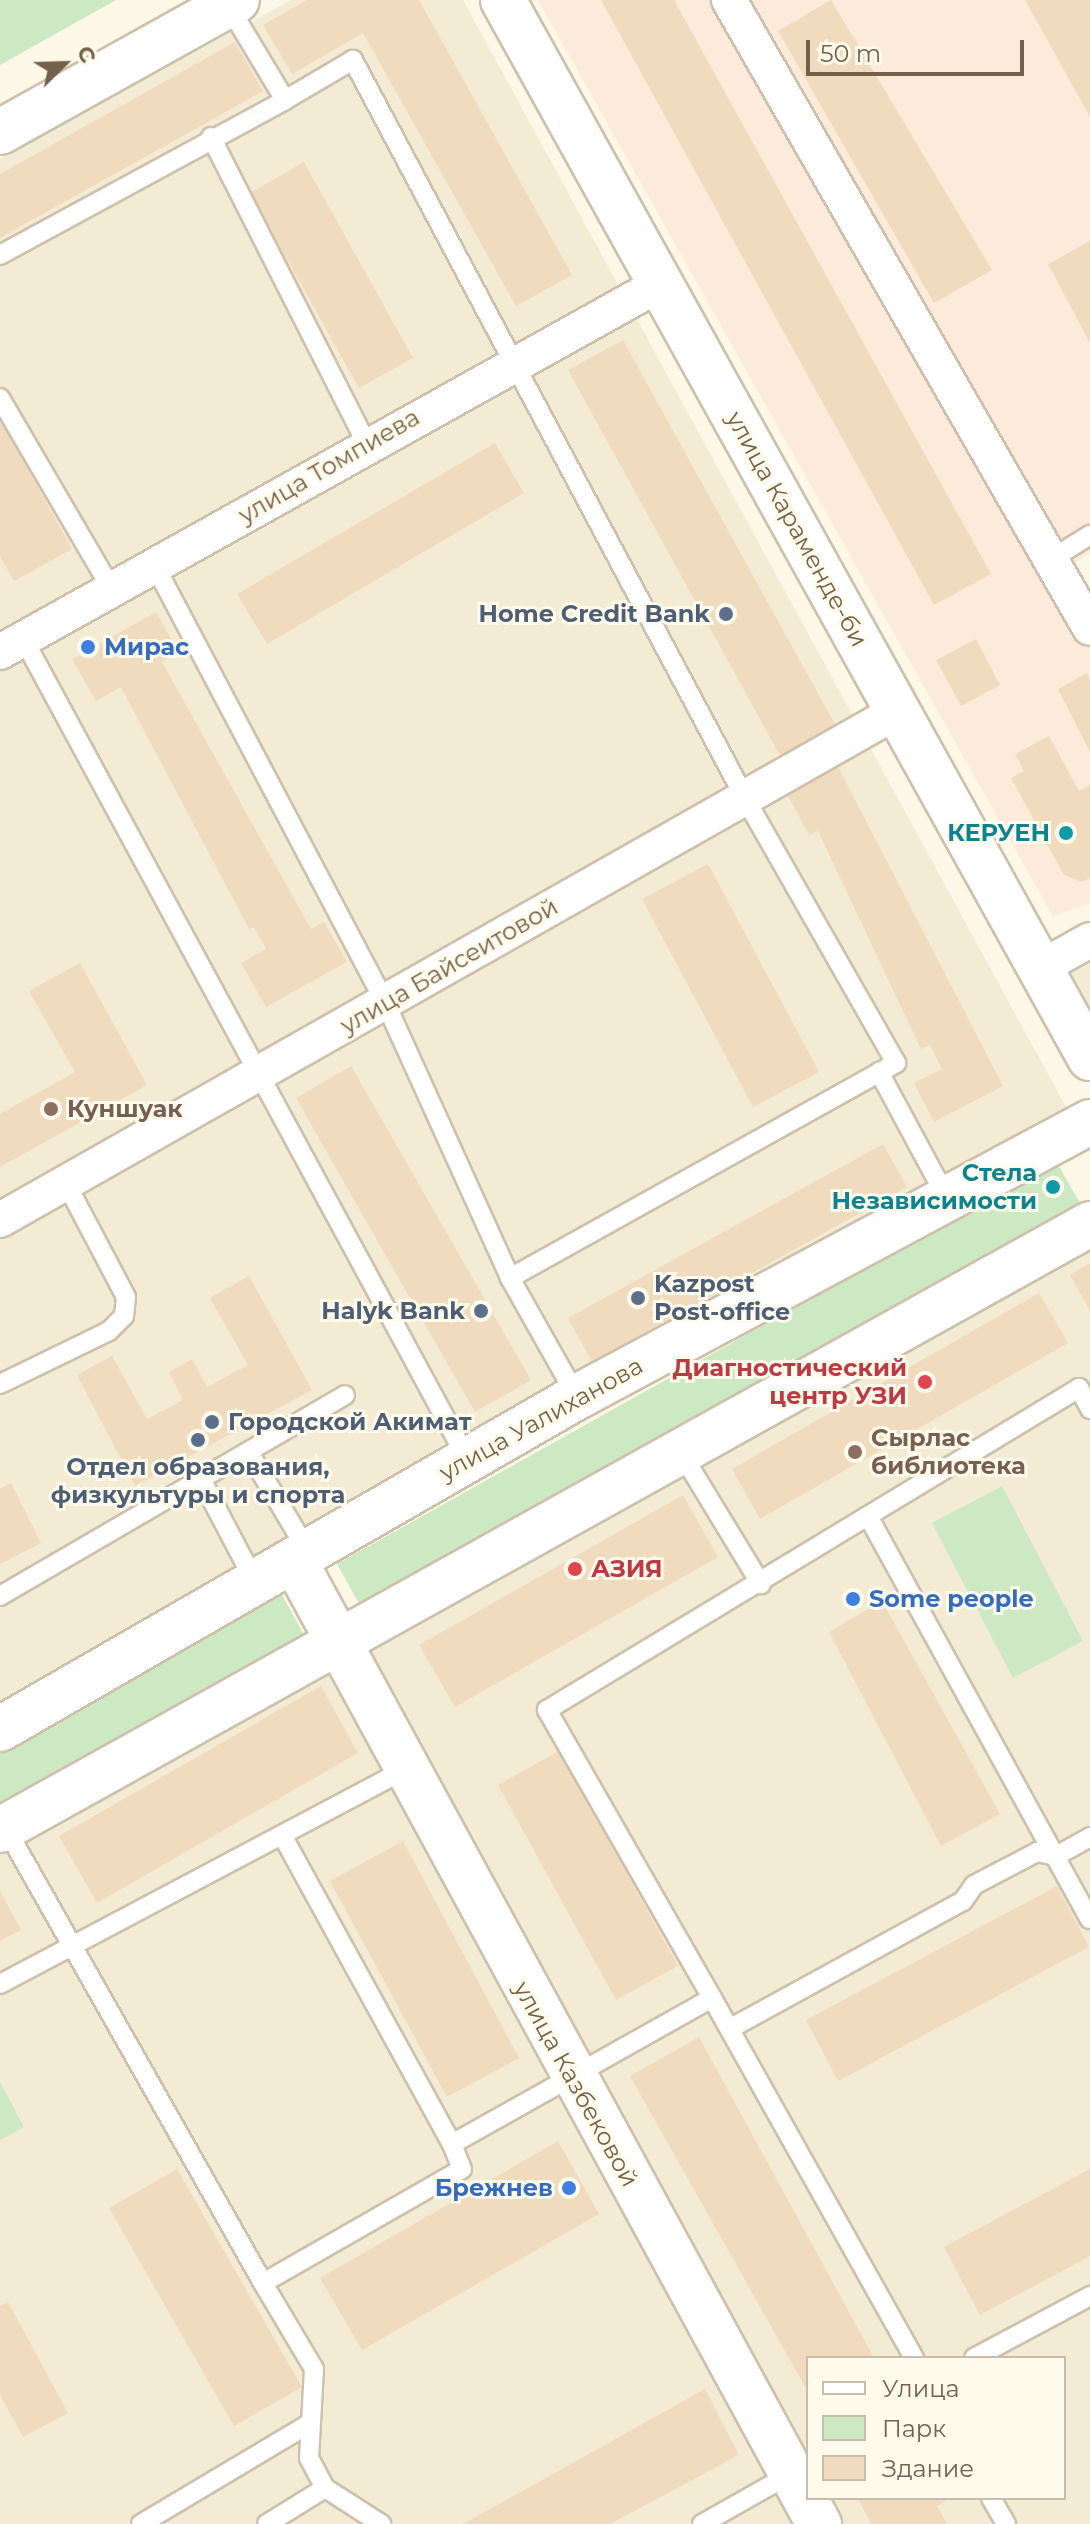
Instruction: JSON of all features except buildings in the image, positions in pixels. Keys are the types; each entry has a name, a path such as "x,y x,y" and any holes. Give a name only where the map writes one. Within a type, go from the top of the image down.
{"street":[{"name":"улица Караменде-би","path":"503,0 1090,1058"},
{"path":"729,0 1053,558 1090,628"},
{"path":"0,132 232,2"},
{"name":"улица Томпиева","path":"12,646 517,359 660,284"},
{"name":"улица Байсеитовой","path":"0,1220 898,711"},
{"path":"1040,968 1090,940"},
{"name":"улица Уалиханова","path":"0,1729 577,1397 949,1201 1090,1122"},
{"path":"3,1828 1090,1224"},
{"name":"улица Казбековой","path":"301,1555 336,1642 571,2076 800,2468"},
{"name":"улица Казбековой","path":"811,2500 819,2524"}],"lane":[{"path":"232,2 285,100"},
{"path":"0,255 353,60 517,359 745,798 896,1063 510,1278"},
{"path":"211,137 367,445"},
{"path":"0,398 112,590"},
{"path":"1053,558 1090,535"},
{"path":"155,566 385,1002 510,1278 577,1397"},
{"path":"12,646 260,1074 468,1460"},
{"path":"879,1072 949,1201"},
{"path":"0,1384 109,1331 124,1316 126,1297 66,1183"},
{"path":"913,2356 731,2028 547,1710 761,1584 1079,1388 1090,1409"},
{"path":"0,1596 201,1479 250,1454 345,1395"},
{"path":"680,1451 761,1584"},
{"path":"250,1454 301,1555"},
{"path":"201,1479 255,1582"},
{"path":"868,1516 1090,1919"},
{"path":"0,1984 406,1769"},
{"path":"3,1828 314,2369 317,2399 309,2424 309,2458 325,2488 381,2524"},
{"path":"263,2283 462,2169 452,2144 282,1835"},
{"path":"731,2028 963,1901 974,1885 1037,1852 1056,1856 1090,1837"},
{"path":"452,2144 712,1998"},
{"path":"978,2356 1090,2296"},
{"path":"141,2524 309,2424"},
{"path":"702,2524 800,2468"},
{"path":"267,2524 325,2488"},
{"path":"992,2500 1006,2524"}],"shaded area":[{"path":"291,0 463,0 1073,1120 475,1430 0,1700 0,159"},
{"path":"538,0 1090,0 1090,553 1073,564 1090,594 1090,903 1053,916"},
{"path":"1090,953 1090,1012 1065,968"},
{"path":"1090,1230 1090,2524 0,2524 0,1841"}],"green space":[{"path":"0,0 116,0 0,65"},
{"path":"1056,1161 1080,1203 361,1607 337,1564"},
{"path":"1002,1486 1083,1641 1013,1678 932,1523"},
{"path":"280,1591 304,1635 0,1802 0,1744"},
{"path":"0,2082 24,2127 0,2140"}],"place":[{"name":"Home Credit Bank","path":"726,614"},
{"name":"Мирас","path":"88,647"},
{"name":"КЕРУЕН","path":"1066,833"},
{"name":"Куншуак","path":"51,1109"},
{"name":"Стела Независимости","path":"1053,1187"},
{"name":"Kazpost Post-office","path":"638,1298"},
{"name":"Halyk Bank","path":"481,1311"},
{"name":"Диагностический центр УЗИ","path":"925,1382"},
{"name":"Городской Акимат","path":"212,1422"},
{"name":"Отдел образования, физкультуры и спорта","path":"198,1440"},
{"name":"Сырлас библиотека","path":"855,1452"},
{"name":"АЗИЯ","path":"575,1569"},
{"name":"Some people","path":"853,1599"},
{"name":"Брежнев","path":"569,2188"}]}
